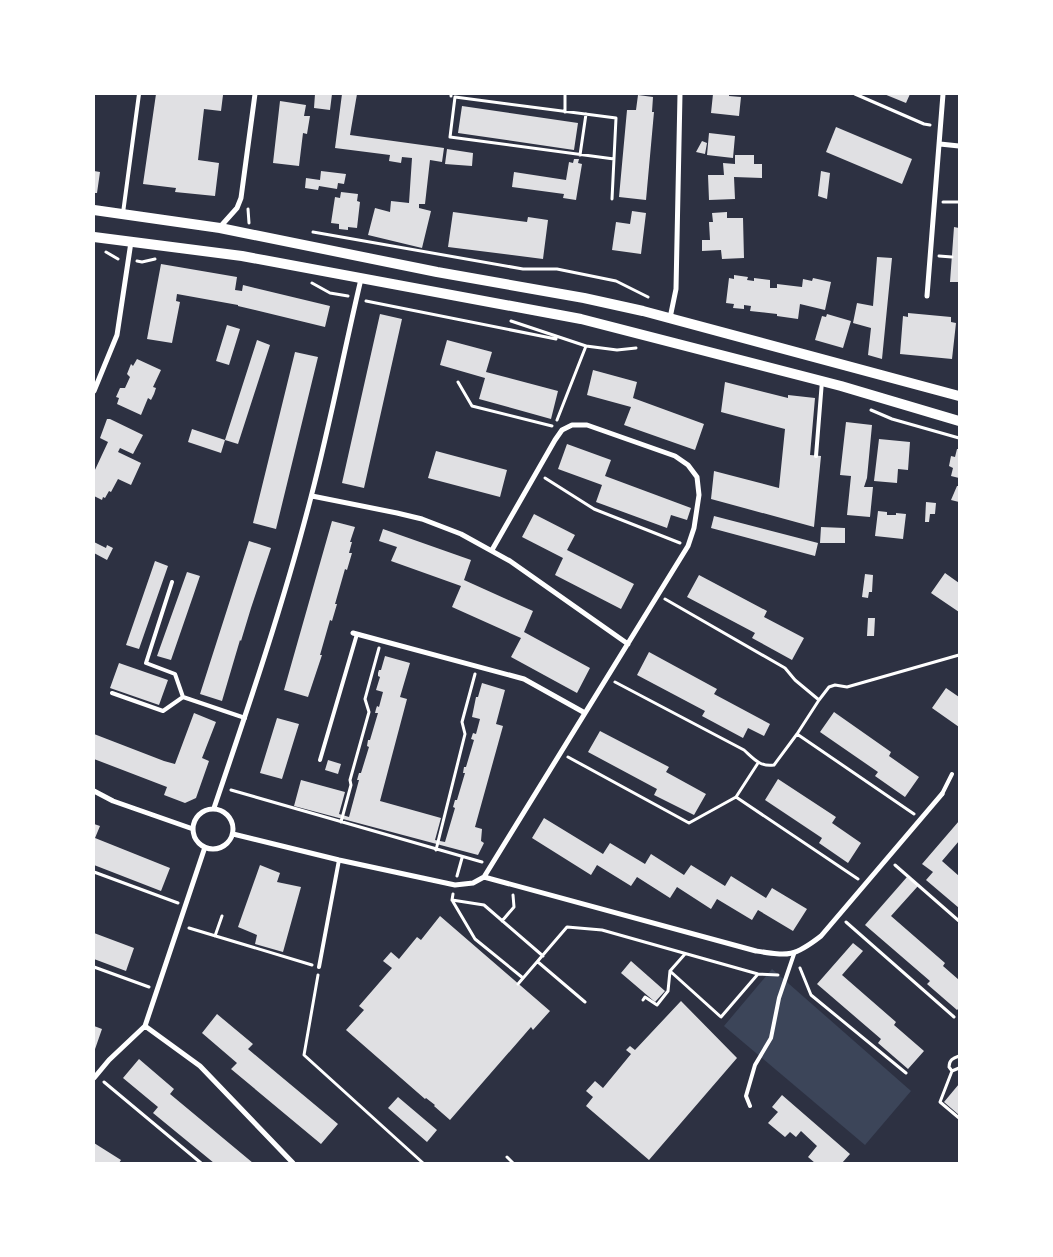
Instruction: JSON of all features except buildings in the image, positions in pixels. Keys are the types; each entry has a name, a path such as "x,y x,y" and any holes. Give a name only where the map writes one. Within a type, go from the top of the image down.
{"main road":[{"path":"94,210 220,228 430,271 584,298 670,318 959,396"},
{"path":"94,238 242,256 581,319 822,381 959,421"}],"street":[{"path":"220,228 237,208 241,198 255,94"},
{"path":"670,318 676,289 680,94"},
{"path":"927,296 944,94"},
{"path":"940,144 959,146"},
{"path":"94,391 117,335 131,242"},
{"path":"214,808 286,588 312,496 361,279"},
{"path":"233,834 339,860 455,885 473,883 484,877 688,546 694,528 699,495 697,478 688,465 675,456 587,425 572,425 562,430 555,440 492,550"},
{"path":"312,496 388,510 422,519 461,534 492,550 628,644"},
{"path":"355,633 524,679 585,713"},
{"path":"94,791 113,801 193,829"},
{"path":"484,877 756,951 794,954 809,946 821,936 942,794"},
{"path":"214,808 230,816 233,834 222,847 205,847 196,840 193,829 199,814 214,808"},
{"path":"95,1077 145,1026 205,847"},
{"path":"145,1026 200,1066 293,1163"}],"lane":[{"path":"123,214 139,94"},
{"path":"816,456 822,381"},
{"path":"172,582 146,663 175,674 182,697"},
{"path":"320,760 355,633"},
{"path":"112,693 163,711 182,697"},
{"path":"182,697 245,718"},
{"path":"942,794 952,774"},
{"path":"319,967 339,860"},
{"path":"750,1106 746,1096 748,1088 755,1065 771,1038 779,998 794,954"}],"path":[{"path":"565,94 565,112"},
{"path":"855,94 924,124 941,125"},
{"path":"612,199 614,159 616,118 455,97 450,137 614,159"},
{"path":"580,155 586,114"},
{"path":"935,201 959,202"},
{"path":"100,251 106,252 118,259 128,260"},
{"path":"303,281 312,283 330,293 356,298 372,304 586,346 617,350 643,348"},
{"path":"561,412 586,346"},
{"path":"458,382 472,406 562,430"},
{"path":"865,408 892,419 959,438"},
{"path":"537,473 594,509 688,546"},
{"path":"658,595 785,668 795,680 819,700"},
{"path":"341,822 351,785 350,780 369,712 365,699 381,640"},
{"path":"607,677 744,750 758,763 766,766 774,765 829,687 835,685 847,688 959,655"},
{"path":"436,850 465,734 462,722 477,667"},
{"path":"797,734 920,819"},
{"path":"561,754 689,823 736,797 758,763"},
{"path":"221,787 462,858 492,864"},
{"path":"736,797 865,884"},
{"path":"462,858 452,900 475,939 522,978"},
{"path":"887,858 959,921"},
{"path":"94,872 185,906"},
{"path":"502,921 514,908 512,885"},
{"path":"452,900 484,906 543,956"},
{"path":"838,915 954,1017"},
{"path":"215,936 222,916"},
{"path":"179,925 319,967 304,1055 423,1163"},
{"path":"518,984 567,927 602,930 758,974 787,976"},
{"path":"643,1000 645,997 657,1005 668,990 670,971 685,954"},
{"path":"794,954 811,995 906,1073"},
{"path":"538,962 585,1002"},
{"path":"94,967 157,990"},
{"path":"670,971 721,1017 758,974"},
{"path":"952,1070 949,1067 949,1063 953,1058 959,1056"},
{"path":"952,1070 959,1068"},
{"path":"952,1070 940,1102 959,1118"},
{"path":"95,1077 201,1163"},
{"path":"507,1157 512,1163"}],"shaded area":[{"path":"772,969 911,1091 865,1145 724,1026"}]}
